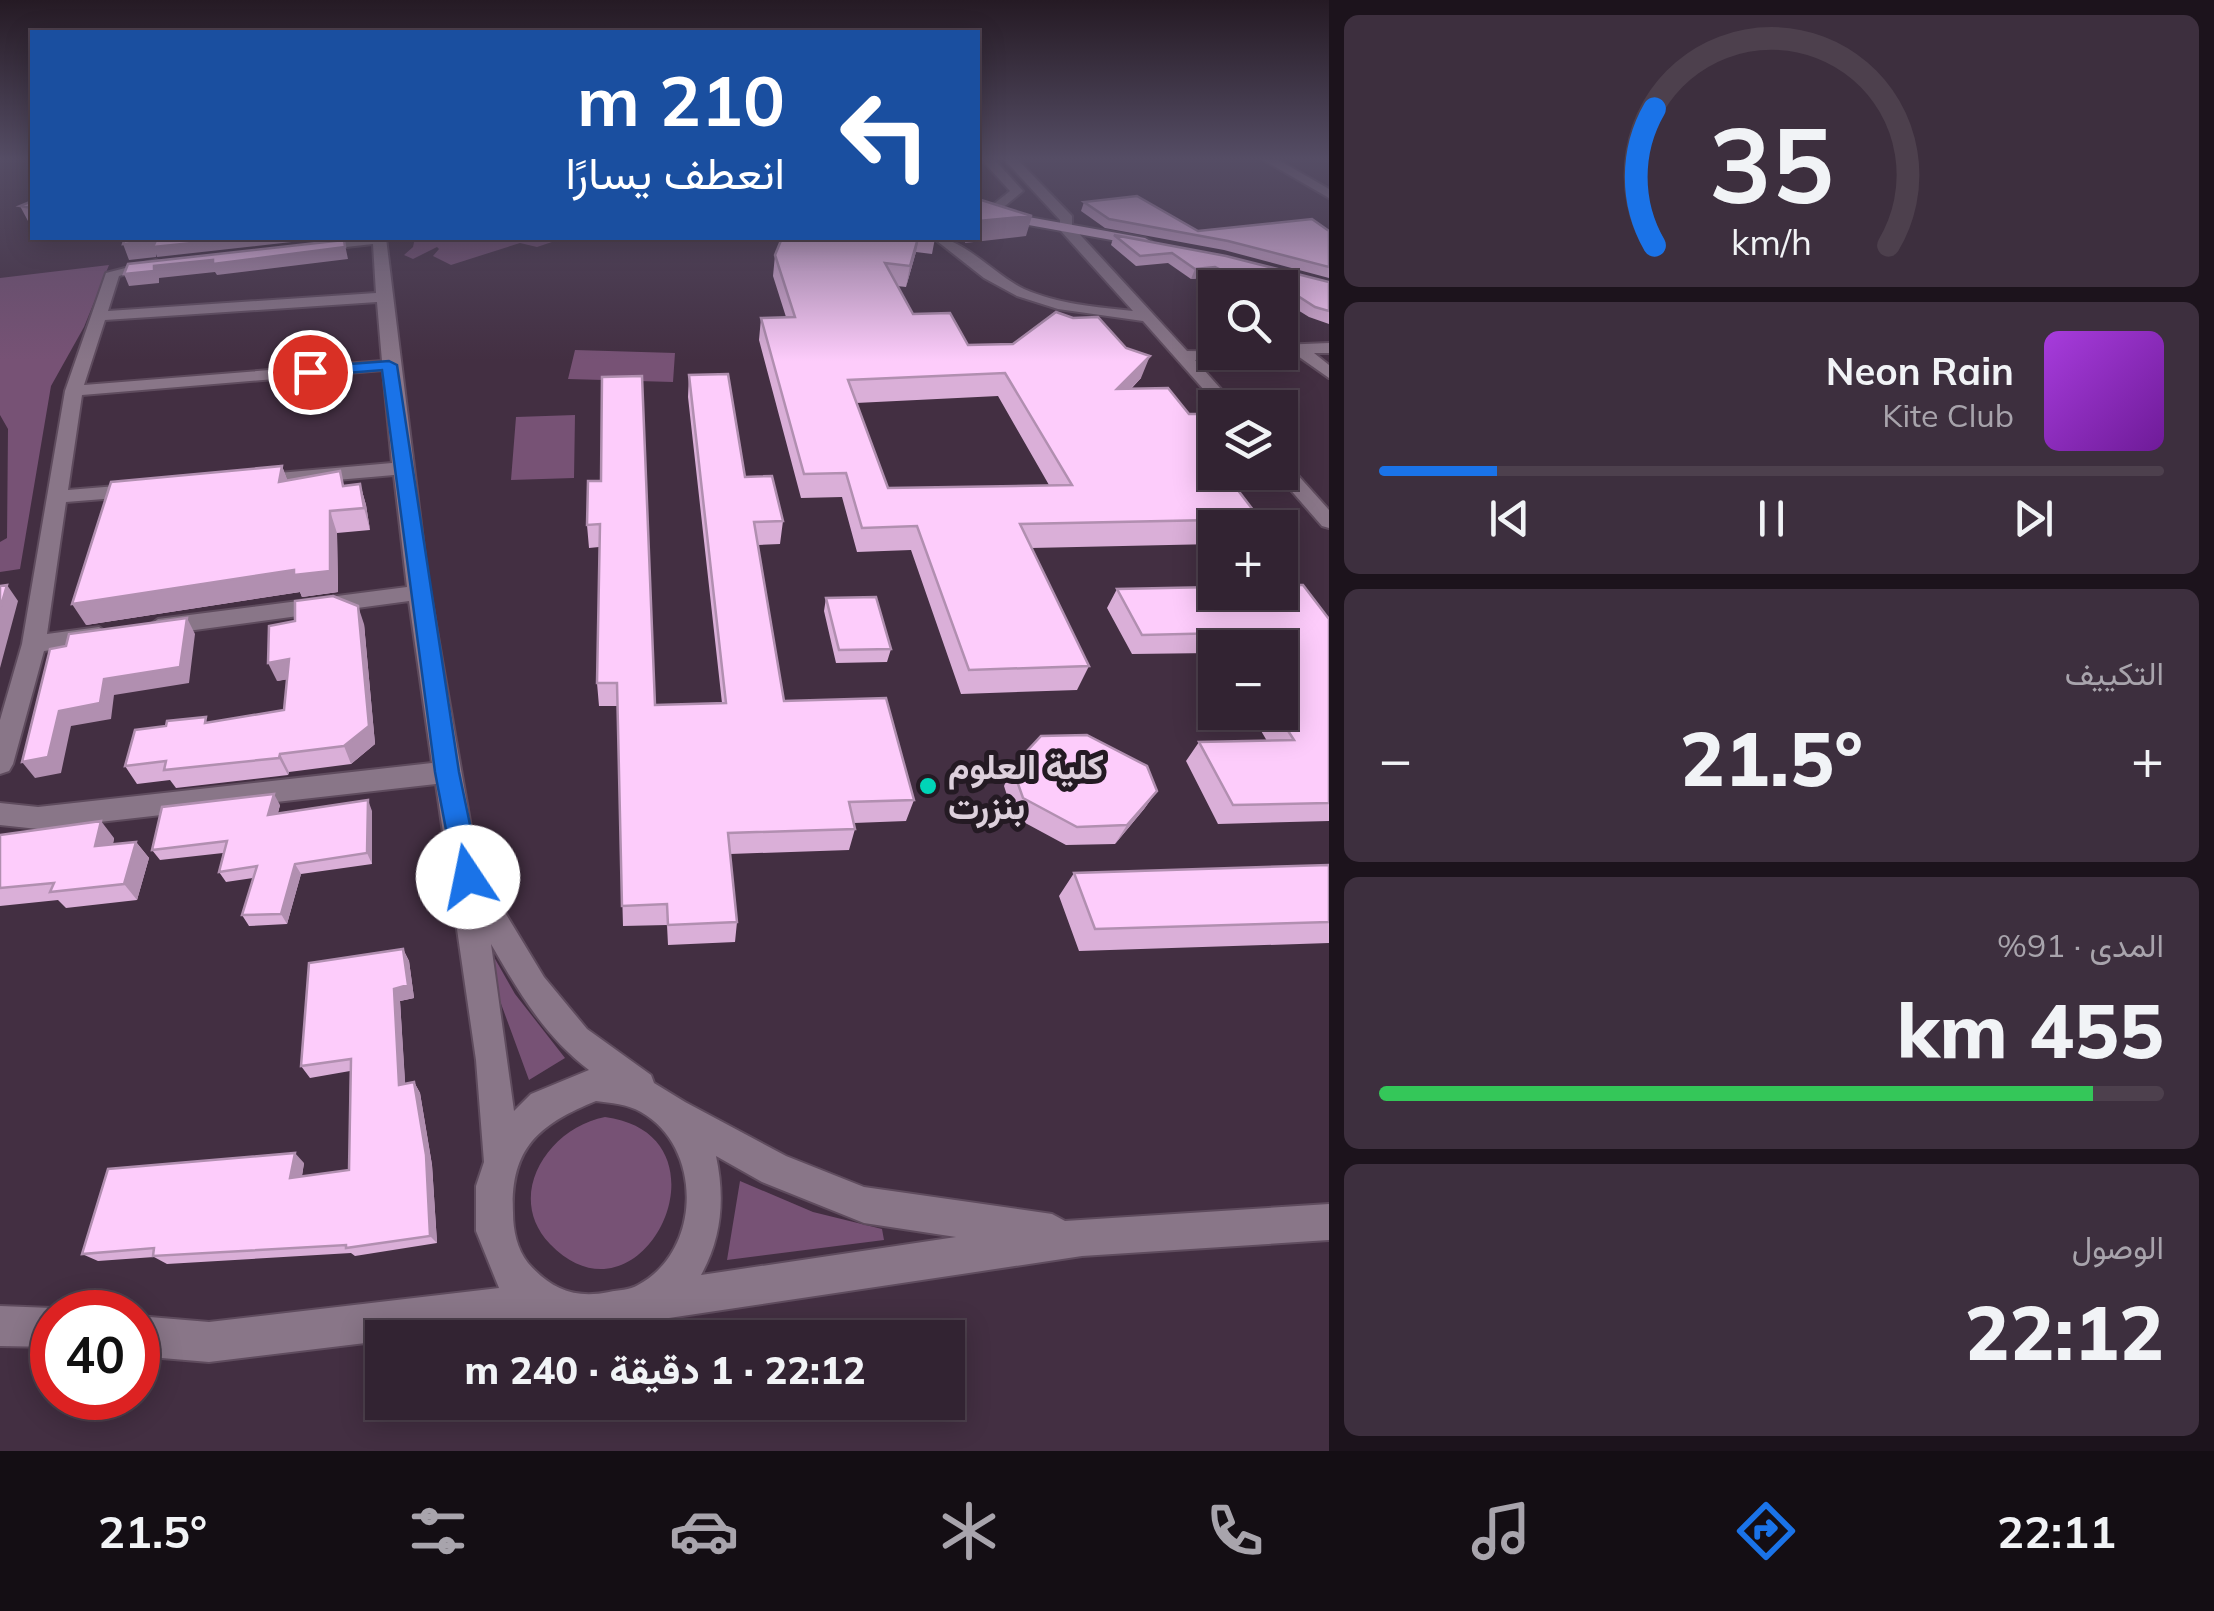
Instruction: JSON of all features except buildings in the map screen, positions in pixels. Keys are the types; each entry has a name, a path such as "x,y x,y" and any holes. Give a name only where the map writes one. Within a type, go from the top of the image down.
{"main road":[{"path":"1080,226 1163,242"}],"street":[{"path":"1068,226 1215,390"},
{"path":"284,250 363,240"},
{"path":"379,240 389,365 447,772 468,877 494,1062 500,1157"},
{"path":"945,240 1000,282 1025,295 1066,306 1152,318"},
{"path":"0,764 34,644 74,391 98,316 114,274 131,267 170,262"},
{"path":"98,316 384,297"},
{"path":"1298,350 1329,348"},
{"path":"1298,350 1329,373"},
{"path":"1186,356 1198,355"},
{"path":"74,391 389,365"},
{"path":"233,482 405,468"},
{"path":"1298,487 1329,522"},
{"path":"60,497 156,489"},
{"path":"34,644 421,592"},
{"path":"0,814 38,818 447,772"},
{"path":"468,877 533,987 576,1040 664,1106 694,1142 704,1175 705,1210 696,1246 676,1278 648,1302"},
{"path":"1082,1237 864,1205 776,1170 626,1086 596,1084 567,1090 540,1105 516,1128 500,1157 490,1196 494,1237 510,1274 540,1302 574,1317 612,1317 648,1302 1082,1237 1329,1222"},
{"path":"160,1338 210,1342 540,1302"},
{"path":"0,1326 30,1327"}],"shaded area":[{"path":"415,240 558,240 537,247 520,243 451,265 433,256 437,247 413,259 404,255"},
{"path":"109,265 84,327 51,386 20,569 0,572 0,542 7,538 8,429 0,415 0,278"},
{"path":"575,350 675,353 673,382 568,379"},
{"path":"575,415 574,478 511,480 516,417"},
{"path":"490,950 515,994 565,1058 529,1080 500,1001"},
{"path":"605,1117 645,1132 666,1158 671,1190 663,1223 643,1250 616,1267 584,1267 550,1244 537,1225 531,1205 532,1186 550,1149 584,1124"},
{"path":"740,1181 813,1212 882,1229 884,1240 727,1260"}],"place":[{"name":"كلية العلوم بنزرت","path":"928,786"}],"route":[{"path":"310,372 389,365 447,772 468,877"}]}
